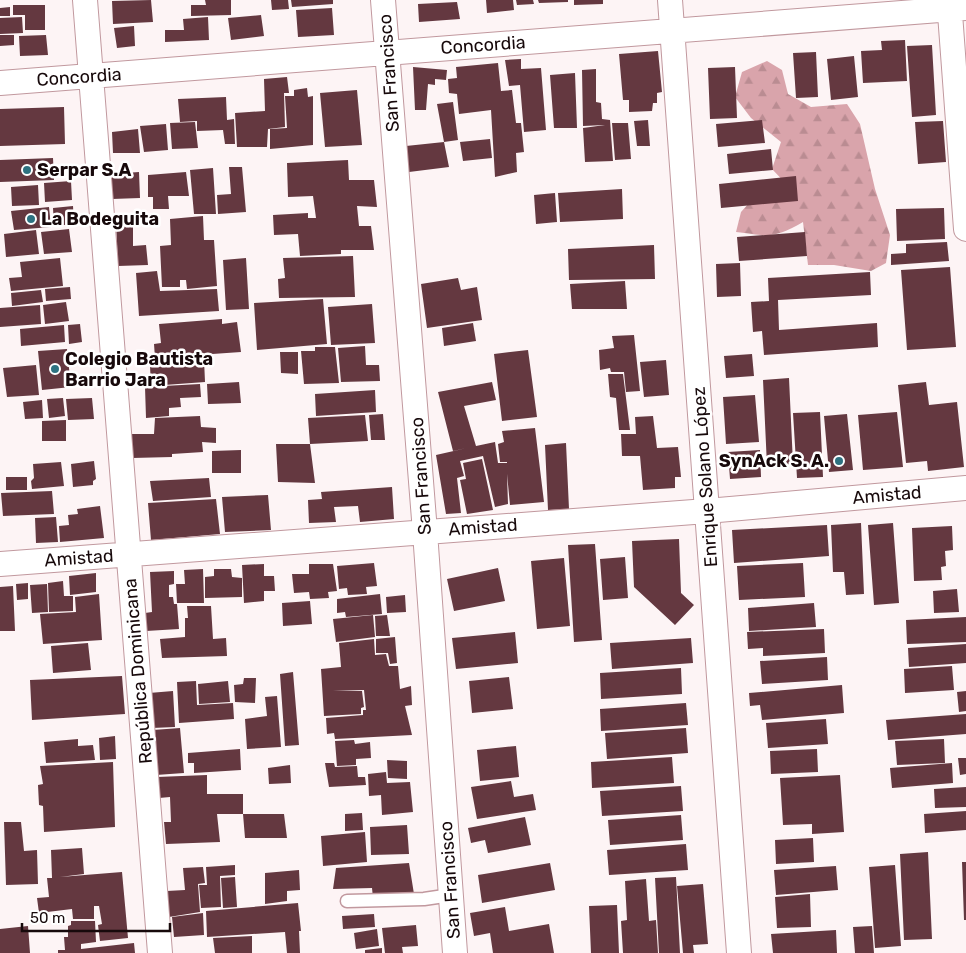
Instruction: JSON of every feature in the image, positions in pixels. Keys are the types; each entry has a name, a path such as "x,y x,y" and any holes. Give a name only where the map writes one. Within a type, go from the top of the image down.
{"street":[{"name":"República Dominicana","path":"85,0 160,953"},
{"name":"San Francisco","path":"383,0 425,532 455,953"},
{"name":"Enrique Solano López","path":"670,0 739,953"},
{"name":"Concordia","path":"0,83 673,31 955,6"},
{"path":"955,6 966,229"},
{"name":"Amistad","path":"0,564 707,510 966,488"}],"lane":[{"path":"347,901 424,899 451,895"}],"green space":[{"path":"767,61 782,70 788,94 811,107 847,104 860,124 875,189 890,235 886,263 871,271 834,265 808,265 803,222 778,234 756,235 736,232 741,212 758,193 790,188 772,169 781,142 751,118 735,97 742,72"}],"building":[{"path":"151,0 153,22 113,24 112,1"},
{"path":"205,0 231,0 231,15 191,16 191,5 206,5"},
{"path":"271,0 288,0 289,9 272,10"},
{"path":"291,0 333,0 333,4 292,7"},
{"path":"486,0 513,0 514,10 487,13"},
{"path":"516,0 533,0 534,4 517,5"},
{"path":"538,0 568,0 568,2 539,3"},
{"path":"574,0 603,0 603,4 574,5"},
{"path":"457,2 460,19 419,22 418,4"},
{"path":"13,5 45,5 45,30 25,30 25,15 13,15"},
{"path":"10,7 10,16 0,16 0,8"},
{"path":"332,8 334,35 298,37 296,10"},
{"path":"261,15 264,36 231,40 228,18"},
{"path":"22,17 23,33 0,34 0,18"},
{"path":"208,17 209,40 165,42 165,30 184,30 183,19"},
{"path":"134,26 135,46 117,48 114,28"},
{"path":"0,35 14,35 14,45 0,46"},
{"path":"46,35 48,55 20,56 19,36"},
{"path":"905,40 907,81 863,83 861,51 882,50 881,41"},
{"path":"932,45 936,115 912,117 907,46"},
{"path":"658,51 662,92 657,93 657,103 653,103 652,111 629,112 629,100 623,100 619,54"},
{"path":"816,52 818,97 796,98 793,53"},
{"path":"854,56 858,97 831,100 827,59"},
{"path":"521,59 521,69 541,68 546,130 524,132 520,85 509,86 505,60"},
{"path":"498,63 501,91 512,90 516,123 521,123 524,152 516,153 517,172 495,177 491,110 459,114 457,94 449,93 448,79 457,78 456,67"},
{"path":"413,67 447,70 446,80 435,79 435,85 428,84 426,110 415,110"},
{"path":"735,67 737,118 710,119 708,68"},
{"path":"596,69 596,102 601,103 602,119 610,120 613,161 585,162 583,128 605,125 583,126 582,70"},
{"path":"575,73 577,128 554,128 550,75"},
{"path":"287,77 289,93 284,93 285,127 268,129 267,147 237,147 235,113 265,111 264,79"},
{"path":"307,88 308,97 313,96 313,145 270,149 270,129 287,128 285,96 294,96 294,90"},
{"path":"357,90 362,145 325,147 320,93"},
{"path":"226,97 227,120 234,119 235,144 225,144 223,130 197,131 197,121 180,122 178,99"},
{"path":"453,102 458,140 444,142 437,104"},
{"path":"64,107 65,144 0,146 0,109"},
{"path":"648,120 650,146 637,146 634,121"},
{"path":"762,120 765,143 718,147 716,124"},
{"path":"943,121 946,162 918,164 915,122"},
{"path":"195,122 198,148 172,149 170,123"},
{"path":"612,123 628,123 631,159 615,160"},
{"path":"166,124 168,150 144,152 140,126"},
{"path":"138,129 140,153 113,153 112,132"},
{"path":"490,139 492,158 463,161 460,142"},
{"path":"444,142 449,167 409,172 406,146"},
{"path":"771,149 773,170 729,174 727,154"},
{"name":"Serpar S.A","path":"53,158 54,180 0,182 0,160"},
{"path":"348,160 349,180 374,180 377,207 357,206 359,226 371,226 374,250 341,250 341,254 300,256 298,234 274,235 273,215 308,213 308,218 316,218 313,196 288,197 287,163"},
{"path":"229,167 242,167 246,212 218,214 217,195 231,194"},
{"path":"213,168 216,214 194,214 190,170"},
{"path":"139,172 140,198 112,199 112,174"},
{"path":"186,172 189,196 168,196 169,209 153,209 153,197 148,197 148,175"},
{"path":"796,176 798,201 721,208 719,184"},
{"path":"71,181 72,200 45,202 44,183"},
{"path":"38,185 39,205 12,206 11,187"},
{"path":"622,189 623,219 560,222 558,193"},
{"path":"555,193 557,222 536,224 534,195"},
{"path":"73,206 74,224 54,226 53,208"},
{"name":"La Bodeguita","path":"49,207 51,227 14,230 11,211"},
{"path":"944,208 945,239 897,241 896,209"},
{"path":"203,216 204,240 214,240 217,286 187,289 186,280 180,280 180,287 162,287 160,246 171,245 170,219"},
{"path":"133,222 133,246 146,245 148,265 118,266 116,223"},
{"path":"69,229 72,252 44,254 41,232"},
{"path":"36,230 39,254 6,257 4,234"},
{"path":"805,232 807,256 739,261 737,237"},
{"path":"947,242 949,261 891,265 891,254 906,253 906,244"},
{"path":"654,245 655,279 569,280 568,249"},
{"path":"353,256 355,297 279,298 278,279 285,278 283,258"},
{"path":"60,258 63,286 11,291 9,278 22,277 20,262"},
{"path":"246,258 249,309 226,310 223,260"},
{"path":"740,263 741,296 717,297 716,264"},
{"path":"950,267 956,347 907,350 901,270"},
{"path":"157,271 160,291 217,289 219,311 139,316 136,273"},
{"path":"870,272 871,295 778,300 779,330 877,323 878,347 764,355 762,331 753,332 751,302 769,301 768,278"},
{"path":"458,278 461,290 477,287 482,320 427,328 421,284"},
{"path":"625,281 627,309 572,309 570,284"},
{"path":"70,287 71,299 46,301 45,289"},
{"path":"41,290 43,302 12,306 11,293"},
{"path":"323,299 327,344 257,350 254,303"},
{"path":"66,302 69,321 45,324 43,305"},
{"path":"372,304 375,343 331,345 328,307"},
{"path":"40,305 41,324 0,327 0,308"},
{"path":"222,319 222,324 237,322 241,352 155,358 154,344 161,343 159,324"},
{"path":"473,323 476,341 444,346 442,328"},
{"path":"80,324 82,342 69,344 68,325"},
{"path":"64,325 65,342 21,346 20,329"},
{"path":"634,335 640,391 626,392 624,372 611,372 610,368 600,370 599,350 614,348 612,336"},
{"path":"365,346 366,365 379,365 380,381 341,382 338,348"},
{"path":"315,347 335,347 339,383 304,384 301,351 315,351"},
{"name":"Colegio Bautista Barrio Jara","path":"67,349 71,387 42,390 38,351"},
{"path":"528,350 537,417 502,421 494,354"},
{"path":"280,352 298,352 298,374 281,373"},
{"path":"752,354 754,376 726,378 724,356"},
{"path":"204,359 205,382 151,386 150,366 173,366 173,361"},
{"path":"666,360 669,395 644,397 640,362"},
{"path":"36,365 39,395 7,397 3,368"},
{"path":"608,374 623,374 630,430 619,430 616,398 610,397"},
{"path":"789,378 793,464 767,466 763,380"},
{"path":"239,382 241,403 208,404 207,384"},
{"path":"492,382 496,400 464,406 476,446 495,442 498,463 507,463 500,462 498,444 504,442 502,431 535,428 544,502 510,505 507,474 508,504 495,507 483,456 460,461 464,476 457,478 461,513 446,514 436,455 467,448 453,451 438,392"},
{"path":"926,382 929,405 957,402 964,467 928,471 927,461 906,463 898,385"},
{"path":"200,384 201,397 180,398 181,407 169,408 169,416 146,418 145,387"},
{"path":"375,390 376,412 316,416 315,394"},
{"path":"755,395 759,442 726,444 723,397"},
{"path":"63,398 65,416 49,418 47,399"},
{"path":"92,398 94,419 68,420 66,399"},
{"path":"42,400 43,418 25,419 23,402"},
{"path":"820,412 823,477 797,478 793,413"},
{"path":"897,412 903,467 863,470 858,415"},
{"path":"383,414 385,440 371,440 369,415"},
{"path":"847,414 853,470 829,472 824,416"},
{"path":"365,415 368,441 310,444 308,418"},
{"path":"200,416 201,427 216,428 216,443 202,442 203,452 172,454 172,457 132,458 131,434 154,434 155,418"},
{"path":"653,416 657,448 678,447 681,477 675,477 675,488 643,490 640,456 622,456 621,434 636,434 635,417"},
{"path":"66,420 66,441 42,441 42,421"},
{"path":"566,443 569,509 548,510 545,445"},
{"path":"276,444 310,444 315,483 278,482"},
{"path":"241,450 241,473 212,473 212,451"},
{"path":"760,450 761,477 730,479 728,452"},
{"path":"482,459 493,510 467,514 460,480 466,479 463,463"},
{"path":"94,461 96,479 93,481 93,485 73,487 71,464"},
{"path":"61,462 64,486 32,489 31,481 34,478 33,464"},
{"path":"6,477 27,477 27,490 6,490"},
{"path":"209,478 211,497 153,501 150,481"},
{"path":"392,487 394,519 360,522 358,506 334,507 336,522 309,523 308,500 322,499 321,492"},
{"path":"52,491 54,514 3,516 1,493"},
{"path":"268,495 271,530 225,532 222,497"},
{"path":"216,499 220,534 151,540 148,503"},
{"path":"100,506 104,538 60,542 59,526 69,525 68,515 78,514 77,509"},
{"path":"56,517 58,542 36,543 35,518"},
{"path":"861,523 864,594 846,595 844,572 833,572 831,525"},
{"path":"893,523 899,603 874,605 868,525"},
{"path":"827,525 829,556 734,563 732,530"},
{"path":"952,526 953,550 945,551 946,566 941,567 942,580 914,581 912,528"},
{"path":"679,539 681,593 694,605 675,625 634,587 632,541"},
{"path":"595,544 602,640 574,642 568,545"},
{"path":"625,557 628,598 603,600 600,559"},
{"path":"564,558 570,626 537,629 531,561"},
{"path":"374,563 377,586 366,587 367,594 348,595 347,588 339,589 337,566"},
{"path":"803,563 805,597 739,600 737,566"},
{"path":"264,564 264,576 274,576 275,591 264,591 264,601 244,603 242,565"},
{"path":"309,564 333,564 337,591 328,592 329,598 310,599 309,592 294,593 292,574 309,574"},
{"path":"498,568 505,601 454,611 447,579"},
{"path":"203,569 204,603 177,603 176,584 185,584 184,570"},
{"path":"214,569 231,569 232,577 242,578 242,597 205,598 205,577 214,576"},
{"path":"174,571 174,584 169,585 169,597 173,597 174,604 177,604 179,629 146,631 145,613 152,612 150,572"},
{"path":"96,573 96,592 70,595 69,576"},
{"path":"63,581 64,596 73,596 73,611 49,612 48,583"},
{"path":"28,583 28,599 17,600 16,584"},
{"path":"47,584 48,612 32,613 30,585"},
{"path":"13,586 15,631 0,631 0,587"},
{"path":"957,589 959,612 934,613 933,591"},
{"path":"99,594 102,640 43,644 40,614 76,612 75,597"},
{"path":"380,594 382,614 346,617 345,612 337,613 337,599"},
{"path":"405,595 406,612 387,613 386,597"},
{"path":"310,601 312,624 283,626 282,603"},
{"path":"814,603 816,627 749,631 748,608"},
{"path":"187,606 211,606 213,639 226,638 227,656 162,658 160,639 185,637 185,618 188,618"},
{"path":"373,615 375,637 336,642 333,619"},
{"path":"387,615 390,636 376,636 375,616"},
{"path":"966,617 966,642 907,644 906,620"},
{"path":"824,629 825,653 763,656 763,648 748,649 747,632"},
{"path":"515,632 518,663 456,669 452,638"},
{"path":"395,637 397,663 390,664 388,653 376,653 376,639"},
{"path":"691,638 693,663 612,669 610,643"},
{"path":"374,639 375,655 386,654 389,666 398,666 400,689 411,686 412,705 405,706 412,735 335,739 334,733 327,734 326,718 363,715 363,710 366,710 364,690 333,691 362,691 364,707 361,708 361,714 324,716 321,669 341,667 339,643"},
{"path":"88,643 91,670 53,673 51,646"},
{"path":"966,644 966,663 909,667 908,648"},
{"path":"827,657 828,680 762,684 760,661"},
{"path":"952,666 954,690 905,693 904,669"},
{"path":"681,668 682,694 601,699 600,673"},
{"path":"293,672 299,745 285,746 280,674"},
{"path":"122,676 125,714 32,720 30,680"},
{"path":"509,677 513,709 472,713 469,681"},
{"path":"244,678 256,678 255,703 235,702 234,685 243,684"},
{"path":"196,681 197,705 233,703 234,719 179,723 177,682"},
{"path":"228,681 230,702 199,704 198,684"},
{"path":"842,685 844,713 762,720 760,705 750,706 749,693"},
{"path":"173,691 175,727 152,728 149,693"},
{"path":"966,691 966,711 959,712 957,692"},
{"path":"277,696 281,747 247,749 245,719 267,716 265,697"},
{"path":"686,703 688,725 601,731 600,709"},
{"path":"966,714 966,734 888,740 886,720"},
{"path":"826,719 828,744 768,748 766,723"},
{"path":"180,728 184,773 156,775 153,730"},
{"path":"686,728 688,753 607,759 605,733"},
{"path":"115,736 116,759 100,760 99,738"},
{"path":"78,739 78,746 93,745 95,760 46,763 44,742"},
{"path":"944,739 945,763 897,765 895,741"},
{"path":"354,740 355,744 370,742 371,758 356,759 356,765 337,766 335,741"},
{"path":"516,746 519,777 480,781 477,750"},
{"path":"240,749 241,770 194,773 194,763 188,763 188,753"},
{"path":"817,749 818,772 771,774 770,751"},
{"path":"672,757 674,783 592,788 591,762"},
{"path":"958,758 966,758 966,774 960,775"},
{"path":"387,760 407,761 407,779 388,778"},
{"path":"113,762 115,827 44,832 43,806 39,805 38,785 43,784 40,766"},
{"path":"325,763 334,763 335,767 357,766 358,777 365,777 366,785 329,787"},
{"path":"952,763 953,783 892,788 890,768"},
{"path":"290,765 291,783 269,784 268,768"},
{"path":"386,772 387,783 410,782 413,812 382,815 381,795 369,796 368,774"},
{"path":"207,775 207,794 243,794 243,814 217,814 220,842 166,844 164,822 171,822 170,797 159,798 157,777"},
{"path":"840,775 844,832 812,834 812,824 783,825 780,778"},
{"path":"511,781 514,797 533,794 536,810 477,819 471,787"},
{"path":"681,786 683,811 602,816 600,791"},
{"path":"966,787 966,807 935,808 934,789"},
{"path":"966,811 966,830 925,833 924,814"},
{"path":"362,813 363,830 345,831 345,814"},
{"path":"243,814 284,814 287,838 245,838"},
{"path":"681,815 683,840 610,845 608,820"},
{"path":"525,817 531,845 488,853 485,840 471,843 468,828"},
{"path":"4,822 21,822 24,851 37,850 38,884 6,885"},
{"path":"407,825 409,854 371,855 370,827"},
{"path":"365,832 367,862 323,866 321,836"},
{"path":"813,838 814,862 776,864 775,840"},
{"path":"686,844 688,870 609,875 607,850"},
{"path":"82,848 84,874 60,877 122,872 128,938 100,941 98,925 102,924 99,906 94,906 94,919 73,919 72,909 39,913 37,898 49,897 47,878 52,878 51,850"},
{"path":"928,852 932,939 904,940 900,854"},
{"path":"962,862 966,862 966,920 964,920"},
{"path":"409,863 414,894 373,898 372,888 333,889 336,868"},
{"path":"550,863 555,890 482,903 478,875"},
{"path":"235,865 235,875 220,876 221,907 201,908 199,885 207,885 206,867"},
{"path":"895,865 901,946 875,948 869,867"},
{"path":"836,866 838,890 776,895 774,870"},
{"path":"203,867 205,883 198,884 200,912 169,917 167,891 185,890 183,868"},
{"path":"299,870 300,890 287,891 287,901 265,904 265,873"},
{"path":"235,877 237,907 223,908 221,878"},
{"path":"676,877 680,953 659,953 655,878"},
{"path":"646,879 649,921 656,920 658,953 623,953 621,921 627,920 625,881"},
{"path":"703,884 708,944 693,945 694,953 683,953 677,886"},
{"path":"810,894 811,927 777,928 775,897"},
{"path":"298,903 301,931 299,931 300,953 287,953 285,932 207,937 206,911"},
{"path":"617,905 619,953 591,953 589,906"},
{"path":"505,907 509,931 549,924 554,953 493,953 490,933 474,936 470,913"},
{"path":"203,913 204,935 174,937 172,917"},
{"path":"374,914 375,927 343,929 342,916"},
{"path":"71,921 95,921 96,942 81,944 81,949 134,943 135,953 58,953 58,950 65,950 64,937 68,937 68,926 71,925"},
{"path":"416,925 418,946 402,947 403,953 385,953 382,928"},
{"path":"28,926 30,953 0,953 0,929"},
{"path":"872,926 874,953 855,953 853,927"},
{"path":"377,929 379,946 356,949 354,933"},
{"path":"836,930 837,953 773,953 771,934"},
{"path":"252,936 252,953 215,953 213,938"},
{"path":"382,948 382,953 365,953 365,950"}],"place":[{"name":"Serpar S.A","path":"27,170"},
{"name":"La Bodeguita","path":"31,219"},
{"name":"Colegio Bautista Barrio Jara","path":"55,369"},
{"name":"SynAck S. A.","path":"839,461"}]}
